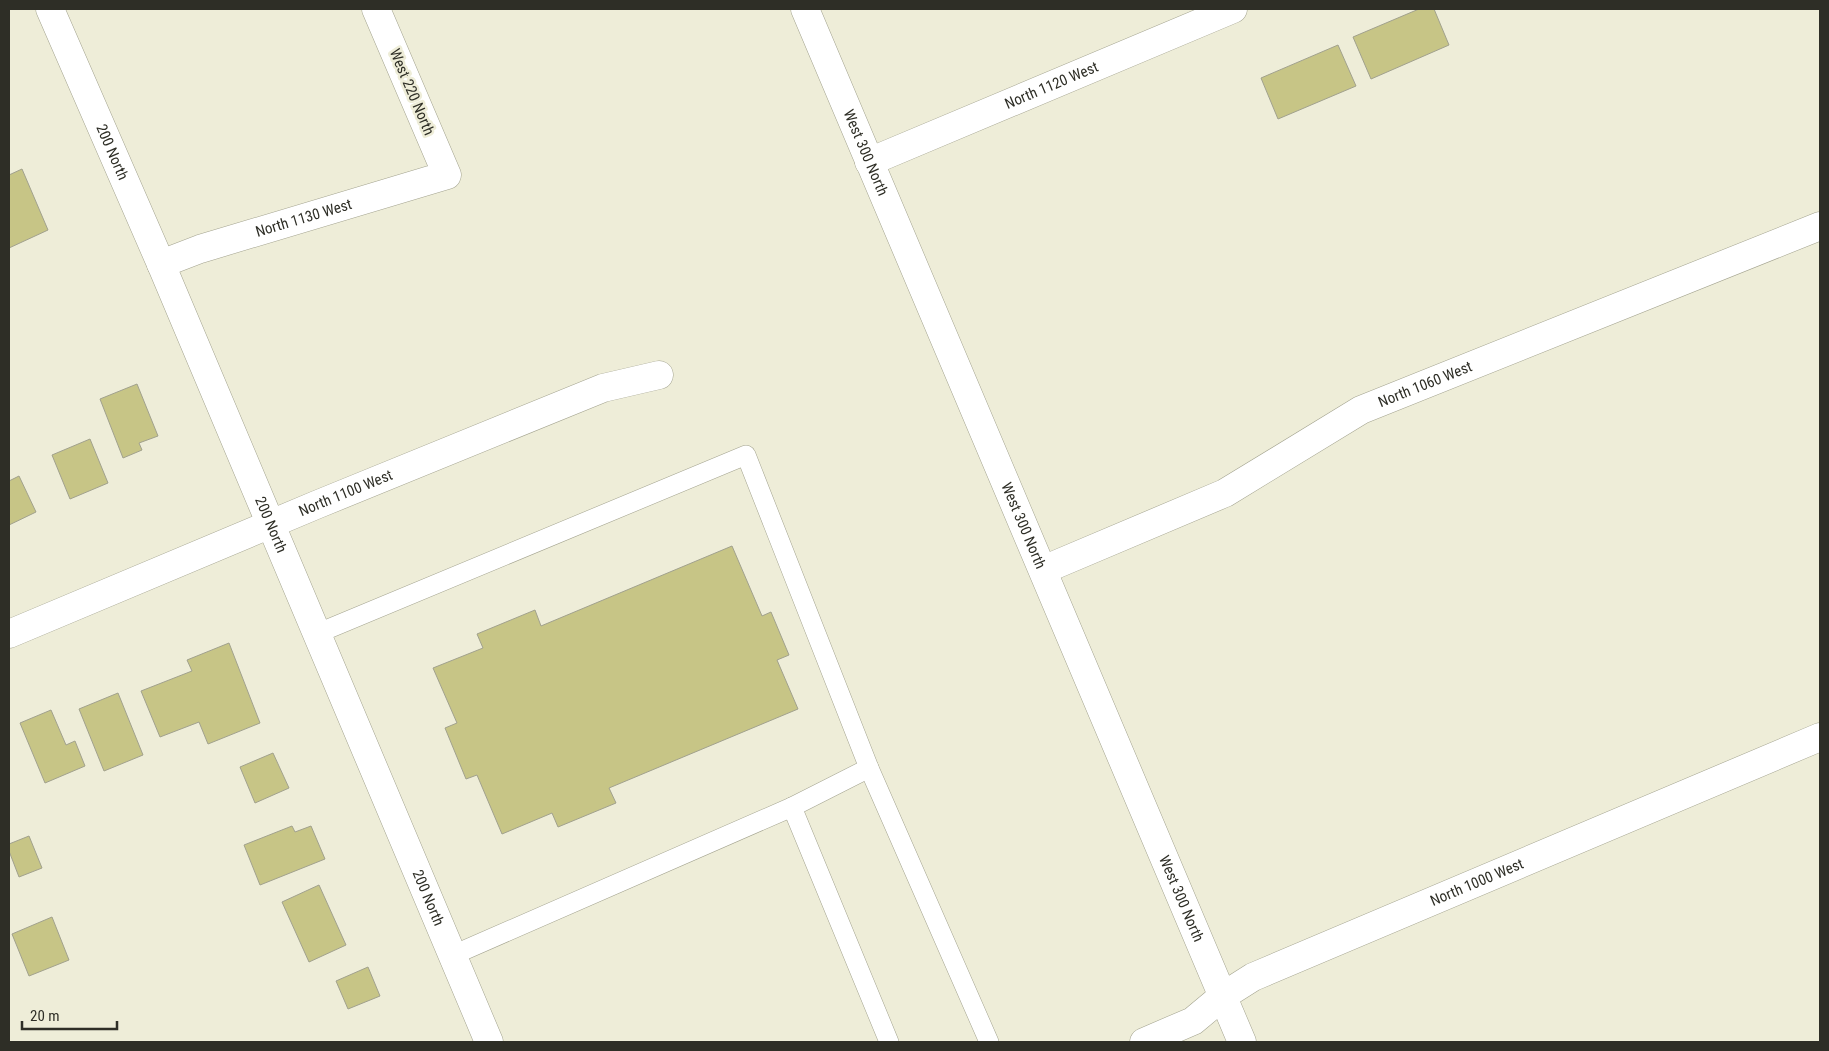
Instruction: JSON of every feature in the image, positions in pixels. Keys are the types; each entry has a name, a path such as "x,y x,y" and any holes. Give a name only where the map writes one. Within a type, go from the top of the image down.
{"street":[{"name":"200 North","path":"50,9 161,264 451,956 489,1042"},
{"name":"West 220 North","path":"376,9 448,175"},
{"name":"West 300 North","path":"805,9 1242,1042"},
{"name":"North 1120 West","path":"869,162 1232,9"},
{"name":"North 1130 West","path":"161,264 200,249 448,175"},
{"name":"North 1060 West","path":"1043,570 1225,493 1361,410 1820,226"},
{"name":"North 1100 West","path":"9,634 316,505 603,388 659,375"},
{"name":"North 1000 West","path":"1144,1042 1193,1021 1223,996 1253,976 1820,737"}],"lane":[{"path":"316,634 746,455 869,768 989,1042"},
{"path":"451,956 792,807 869,768"},
{"path":"792,807 889,1042"}],"building":[{"path":"1419,9 1434,9 1449,45 1371,79 1353,37"},
{"path":"1338,45 1356,86 1278,119 1261,78"},
{"path":"22,169 48,230 9,248 9,175"},
{"path":"137,384 158,436 139,443 142,450 123,458 100,399"},
{"path":"90,439 108,483 70,499 52,455"},
{"path":"19,476 36,512 9,525 9,481"},
{"path":"732,546 762,616 771,612 789,655 777,660 798,709 609,788 616,803 558,827 552,813 502,834 477,775 466,779 445,728 457,723 433,668 483,648 477,634 535,610 541,626"},
{"path":"229,643 260,723 208,744 199,722 160,737 141,691 192,671 187,660"},
{"path":"118,693 143,755 104,771 79,709"},
{"path":"51,710 66,745 75,741 85,766 45,783 20,723"},
{"path":"273,753 289,788 255,803 240,767"},
{"path":"292,826 295,832 311,826 325,859 260,885 244,845"},
{"path":"29,836 42,868 19,877 9,851 9,844"},
{"path":"319,885 346,945 309,962 282,902"},
{"path":"52,917 69,960 29,976 12,934"},
{"path":"368,967 380,996 348,1009 336,981"}]}
